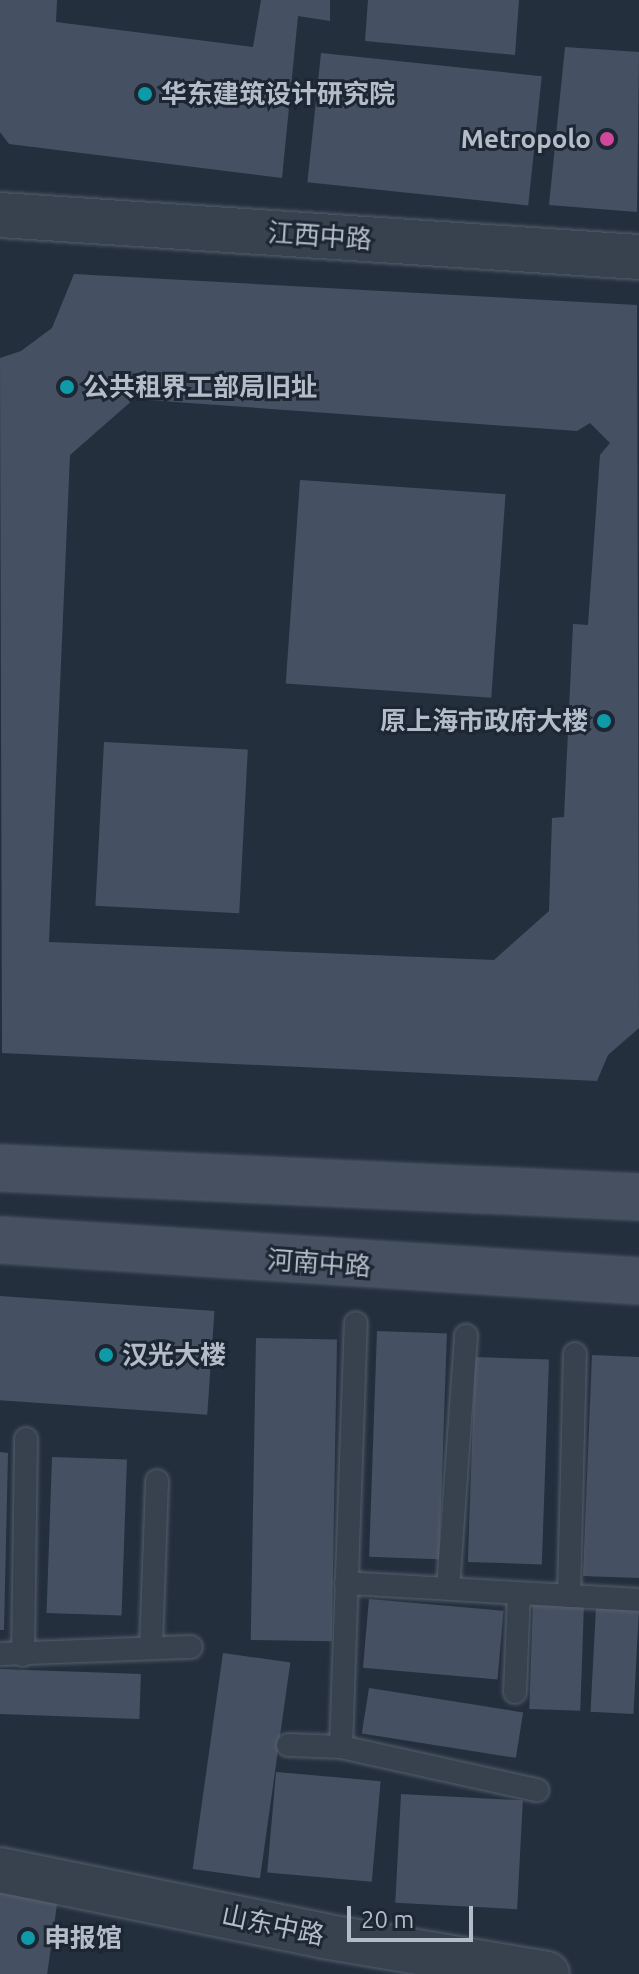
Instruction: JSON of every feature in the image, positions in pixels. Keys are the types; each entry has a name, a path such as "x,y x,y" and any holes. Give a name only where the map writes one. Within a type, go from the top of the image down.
{"main road":[{"path":"0,1168 639,1197"},
{"name":"河南中路","path":"0,1240 639,1281"}],"street":[{"name":"江西中路","path":"0,215 639,257"},
{"name":"山东中路","path":"0,1870 323,1936 547,1974"}],"lane":[{"path":"341,1747 356,1323"},
{"path":"448,1588 466,1336"},
{"path":"569,1596 575,1354"},
{"path":"23,1655 26,1439"},
{"path":"151,1647 157,1481"},
{"path":"346,1583 639,1600"},
{"path":"515,1692 519,1593"},
{"path":"0,1654 191,1647"},
{"path":"288,1745 341,1747 537,1790"}],"building":[{"name":"华东建筑设计研究院","path":"0,0 57,0 56,22 253,47 261,0 330,0 330,21 298,16 282,178 9,144 0,132"},
{"path":"368,0 519,0 515,55 365,41"},
{"path":"565,47 639,52 637,212 549,205"},
{"path":"321,53 542,76 528,205 307,182"},
{"name":"原上海市政府大楼","path":"74,274 637,305 639,1028 608,1055 597,1081 2,1053 0,358 21,351 52,328","holes":["134,399 577,431 590,423 610,443 600,455 588,625 573,624 564,817 552,818 549,911 494,960 49,942 70,455"]},
{"path":"300,480 505,494 491,698 286,684"},
{"path":"104,742 248,750 239,913 95,906"},
{"name":"汉光大楼","path":"0,1296 214,1311 207,1415 0,1400"},
{"path":"377,1331 447,1333 439,1559 369,1557"},
{"path":"256,1338 337,1339 332,1641 251,1640"},
{"path":"592,1355 639,1357 639,1578 583,1576"},
{"path":"475,1357 549,1360 542,1564 468,1562"},
{"path":"0,1452 8,1453 4,1630 0,1630"},
{"path":"52,1457 127,1460 122,1616 47,1613"},
{"path":"369,1599 503,1611 497,1680 363,1668"},
{"path":"533,1602 584,1604 580,1711 529,1709"},
{"path":"596,1607 639,1609 633,1714 591,1712"},
{"path":"223,1653 290,1662 260,1878 193,1869"},
{"path":"0,1669 141,1674 139,1719 0,1714"},
{"path":"369,1688 523,1712 516,1758 362,1733"},
{"path":"276,1772 381,1781 372,1882 267,1873"},
{"path":"401,1794 523,1800 517,1909 395,1903"},
{"name":"申报馆","path":"0,1893 57,1901 47,1974 0,1974"}],"place":[{"name":"华东建筑设计研究院","path":"145,94"},
{"name":"Metropolo","path":"607,139"},
{"name":"公共租界工部局旧址","path":"67,387"},
{"name":"原上海市政府大楼","path":"604,721"},
{"name":"汉光大楼","path":"106,1355"},
{"name":"申报馆","path":"28,1938"}]}
